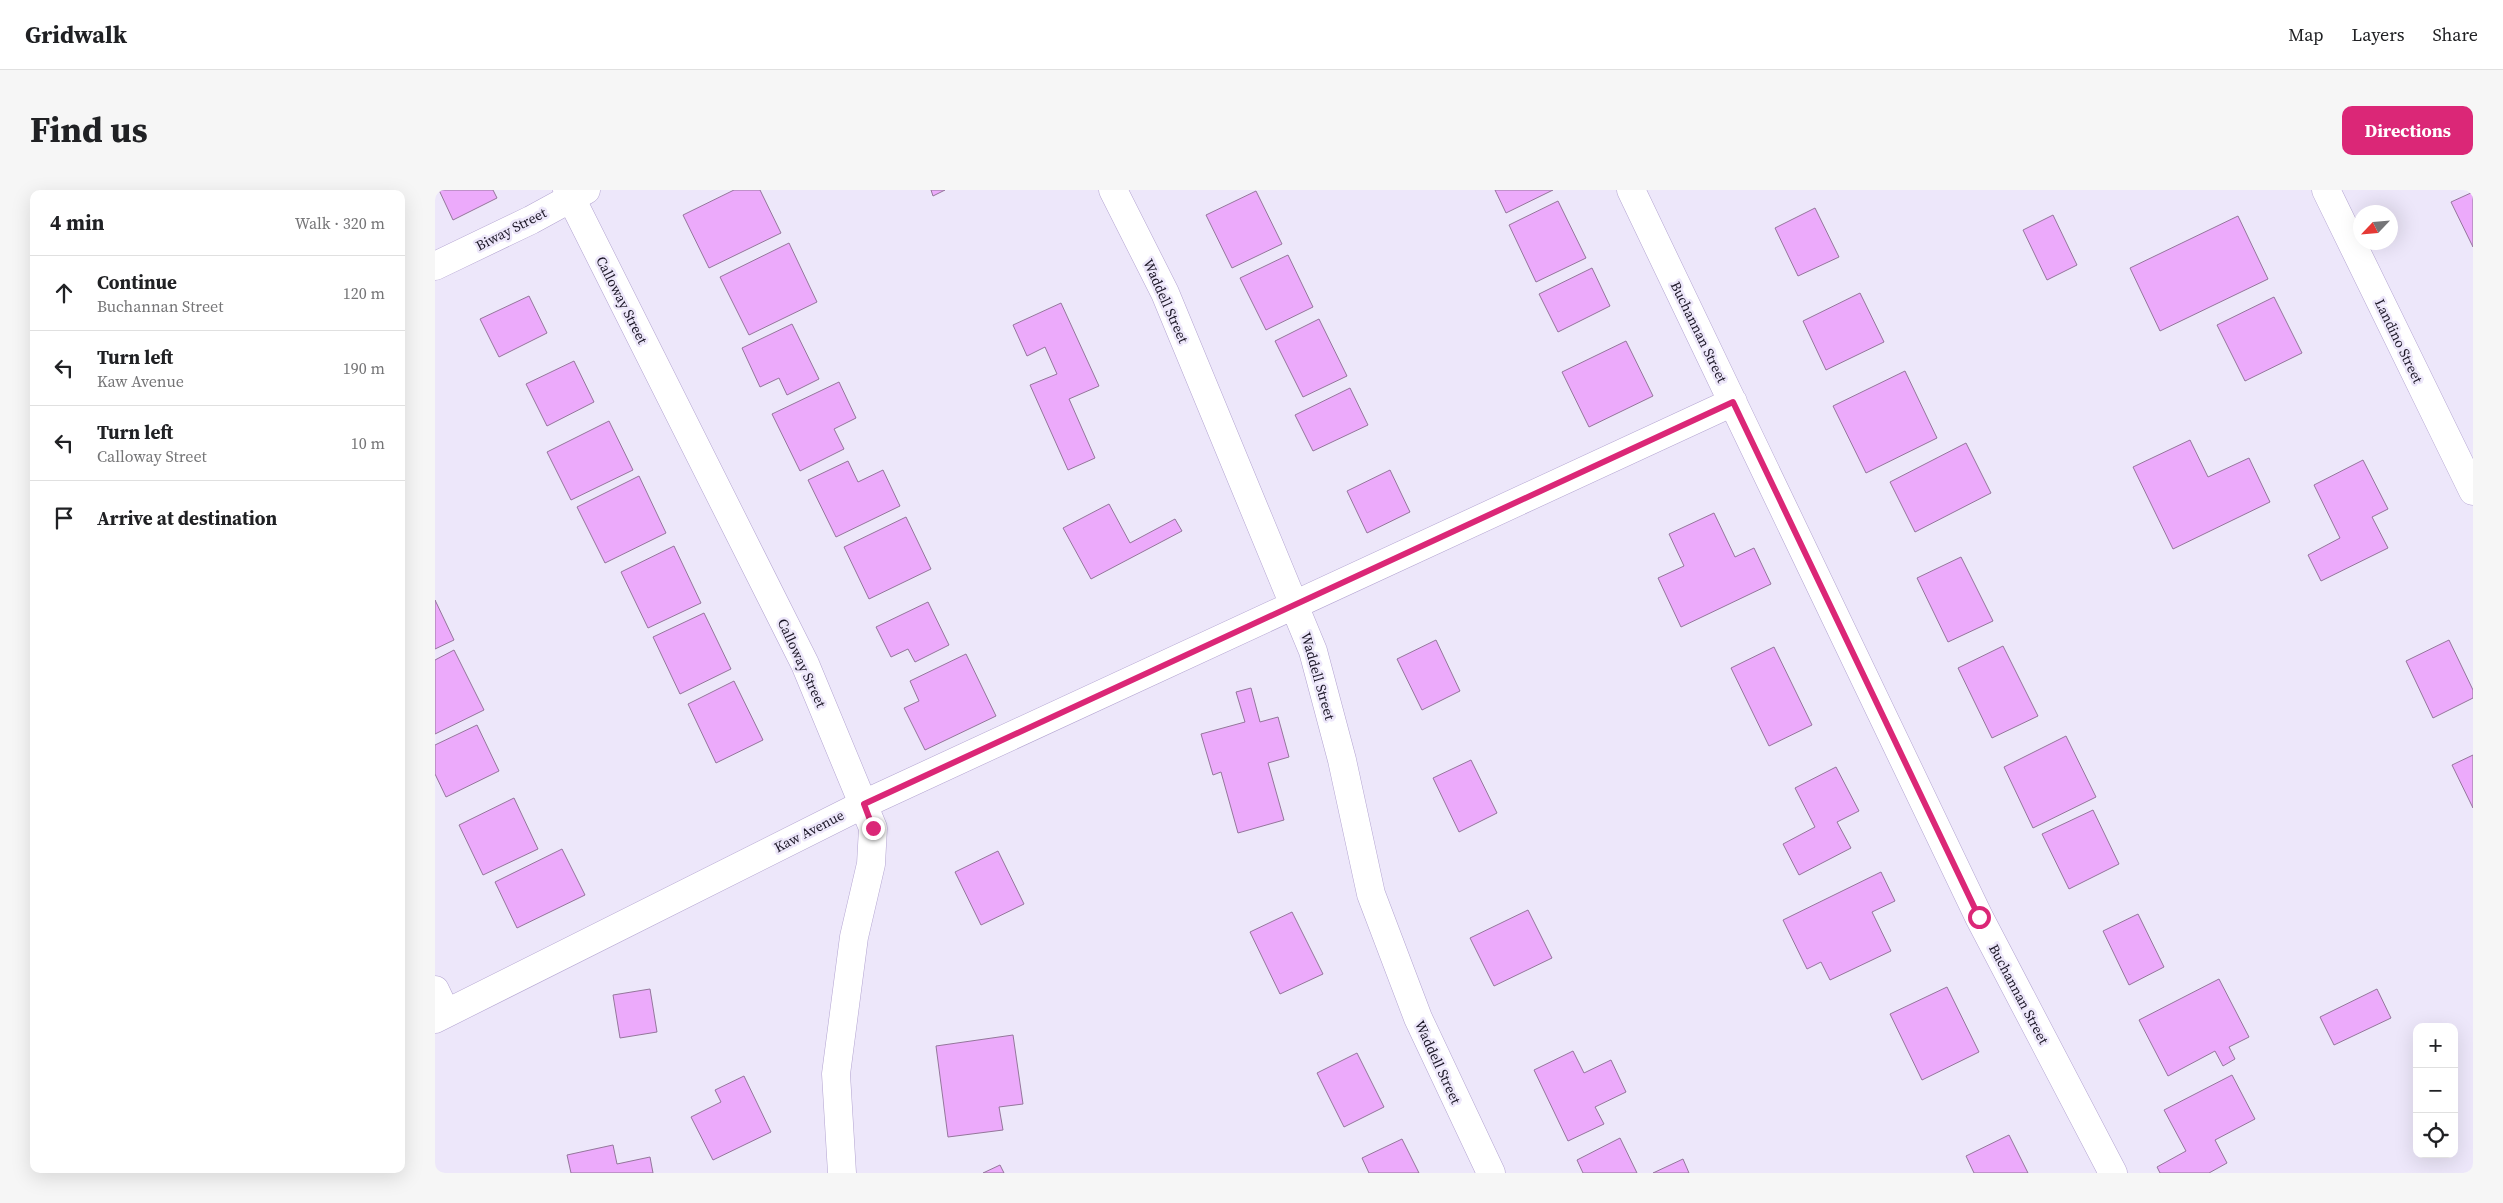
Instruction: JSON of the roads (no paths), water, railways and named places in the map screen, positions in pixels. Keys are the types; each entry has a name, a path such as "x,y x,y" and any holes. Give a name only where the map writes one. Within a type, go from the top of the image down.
{"street":[{"name":"Waddell Street","path":"1113,190 1165,293 1313,651 1341,760 1371,894 1417,1018 1491,1173"},
{"name":"Buchannan Street","path":"1631,190 1979,917 2113,1173"},
{"name":"Landino Street","path":"2326,190 2473,491"},
{"name":"Biway Street","path":"435,266 531,220 574,192"},
{"name":"Calloway Street","path":"574,192 805,664 873,828 871,864 854,937 836,1074 842,1173"},
{"name":"Kaw Avenue","path":"439,1007 864,804 1733,402"}]}
